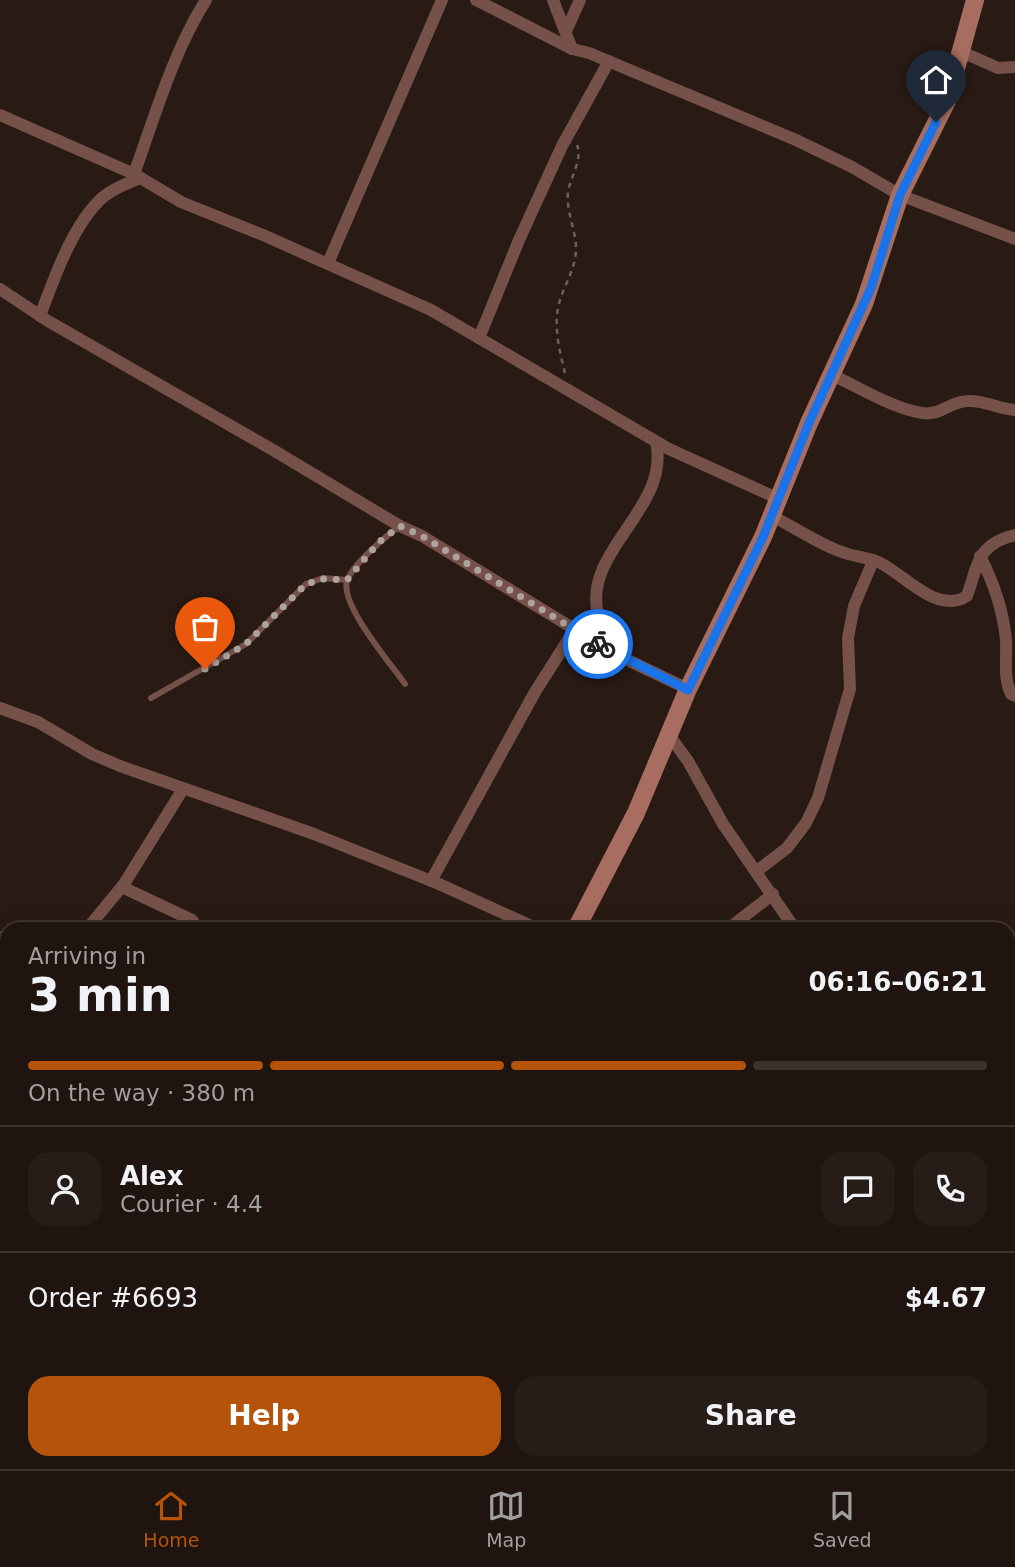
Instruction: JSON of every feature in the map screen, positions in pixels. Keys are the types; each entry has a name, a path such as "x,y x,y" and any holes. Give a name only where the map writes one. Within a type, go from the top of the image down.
{"street":[{"path":"40,316 53,281 86,216 98,201 137,176 185,42 206,0"},
{"path":"328,263 442,0"},
{"path":"476,0 572,48 796,140 852,167 900,195 1015,239"},
{"path":"553,0 572,48"},
{"path":"566,31 580,0"},
{"path":"580,922 636,813 688,690 776,508 809,423 871,288 900,195 947,101 975,0"},
{"path":"962,52 998,68 1015,66"},
{"path":"480,338 519,240 609,61"},
{"path":"0,115 137,176 181,202 328,263 431,310 656,442 776,508 839,551 873,561 932,596 960,601 967,596 980,556 995,542 1015,535"},
{"path":"0,289 40,316 400,526 422,536 622,657 688,690"},
{"path":"832,375 884,400 922,413 939,413 956,402 965,401 978,401 1015,410"},
{"path":"622,657 598,618 596,592 610,555 656,480 660,459 656,442"},
{"path":"980,556 995,586 1006,640 1006,684 1015,696"},
{"path":"757,871 787,848 806,823 818,798 850,689 848,638 854,607 873,561"},
{"path":"431,881 536,692 575,629"},
{"path":"0,708 38,722 92,754 314,834 431,881 522,922"},
{"path":"668,735 688,761 723,824 791,922"},
{"path":"93,922 122,887 183,789"},
{"path":"122,887 193,922"},
{"path":"736,922 773,894"}],"lane":[{"path":"400,526 379,542 347,580 346,596 405,684"},
{"path":"151,698 246,644 306,584 323,579 347,580"}],"path":[{"path":"571,132 579,150 568,195 571,228 576,244 575,260 557,310 556,326 571,393"}],"way so far":[{"path":"205,669 246,644 263,629 292,595 306,584 315,579 347,580 379,542 400,526 422,536 598,644"}],"route":[{"path":"598,644 688,690 763,537 809,423 871,288 900,195 936,122"}]}
